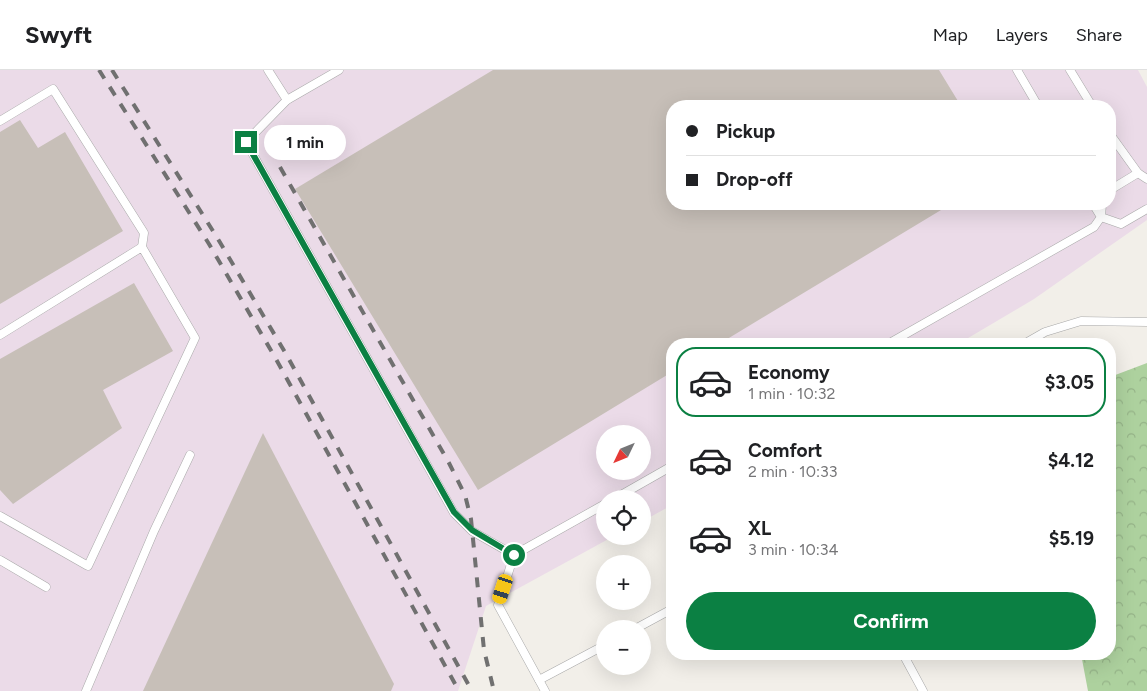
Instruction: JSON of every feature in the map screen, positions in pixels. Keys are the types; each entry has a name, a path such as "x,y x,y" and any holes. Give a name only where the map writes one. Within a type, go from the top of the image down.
{"lane":[{"path":"268,70 287,100"},
{"path":"339,70 287,100 246,142 454,512 472,530 514,555"},
{"path":"1017,70 1034,100"},
{"path":"1070,70 1088,100"},
{"path":"0,121 53,89 144,233 142,247 195,338 88,566 0,516"},
{"path":"1116,142 1138,173 1147,179"},
{"path":"1116,186 1138,173"},
{"path":"1097,210 1101,217 1121,224 1147,209"},
{"path":"899,338 1094,227 1101,217 1102,210"},
{"path":"0,335 142,247"},
{"path":"1034,338 1045,332 1081,321 1147,322"},
{"path":"86,691 154,531 190,455"},
{"path":"630,490 666,469"},
{"path":"545,691 498,605 514,555 596,509"},
{"path":"0,560 46,587"},
{"path":"651,620 666,612"},
{"path":"539,680 596,650"},
{"path":"907,660 923,691"}],"shaded area":[{"path":"0,70 1138,70 1147,87 1147,220 1034,299 968,338 666,338 666,508 651,517 651,490 596,490 596,545 598,545 486,606 458,691 0,691"}],"green space":[{"path":"1147,363 1147,691 1088,691 1082,660 1116,660 1116,375"}],"building":[{"path":"493,70 939,70 957,100 666,100 666,210 941,210 729,338 666,338 666,376 478,490 295,189"},
{"path":"20,120 38,148 65,132 123,231 0,304 0,132"},
{"path":"134,283 173,351 103,390 122,428 13,504 0,490 0,359"},
{"path":"263,433 394,684 391,691 143,691"}],"railway":[{"path":"99,70 209,244 276,359 459,691"},
{"path":"112,70 218,239 286,354 472,691"},
{"path":"280,167 449,463 465,495 471,519 484,650 494,691"}],"route":[{"path":"246,142 454,512 472,530 514,555"}]}
